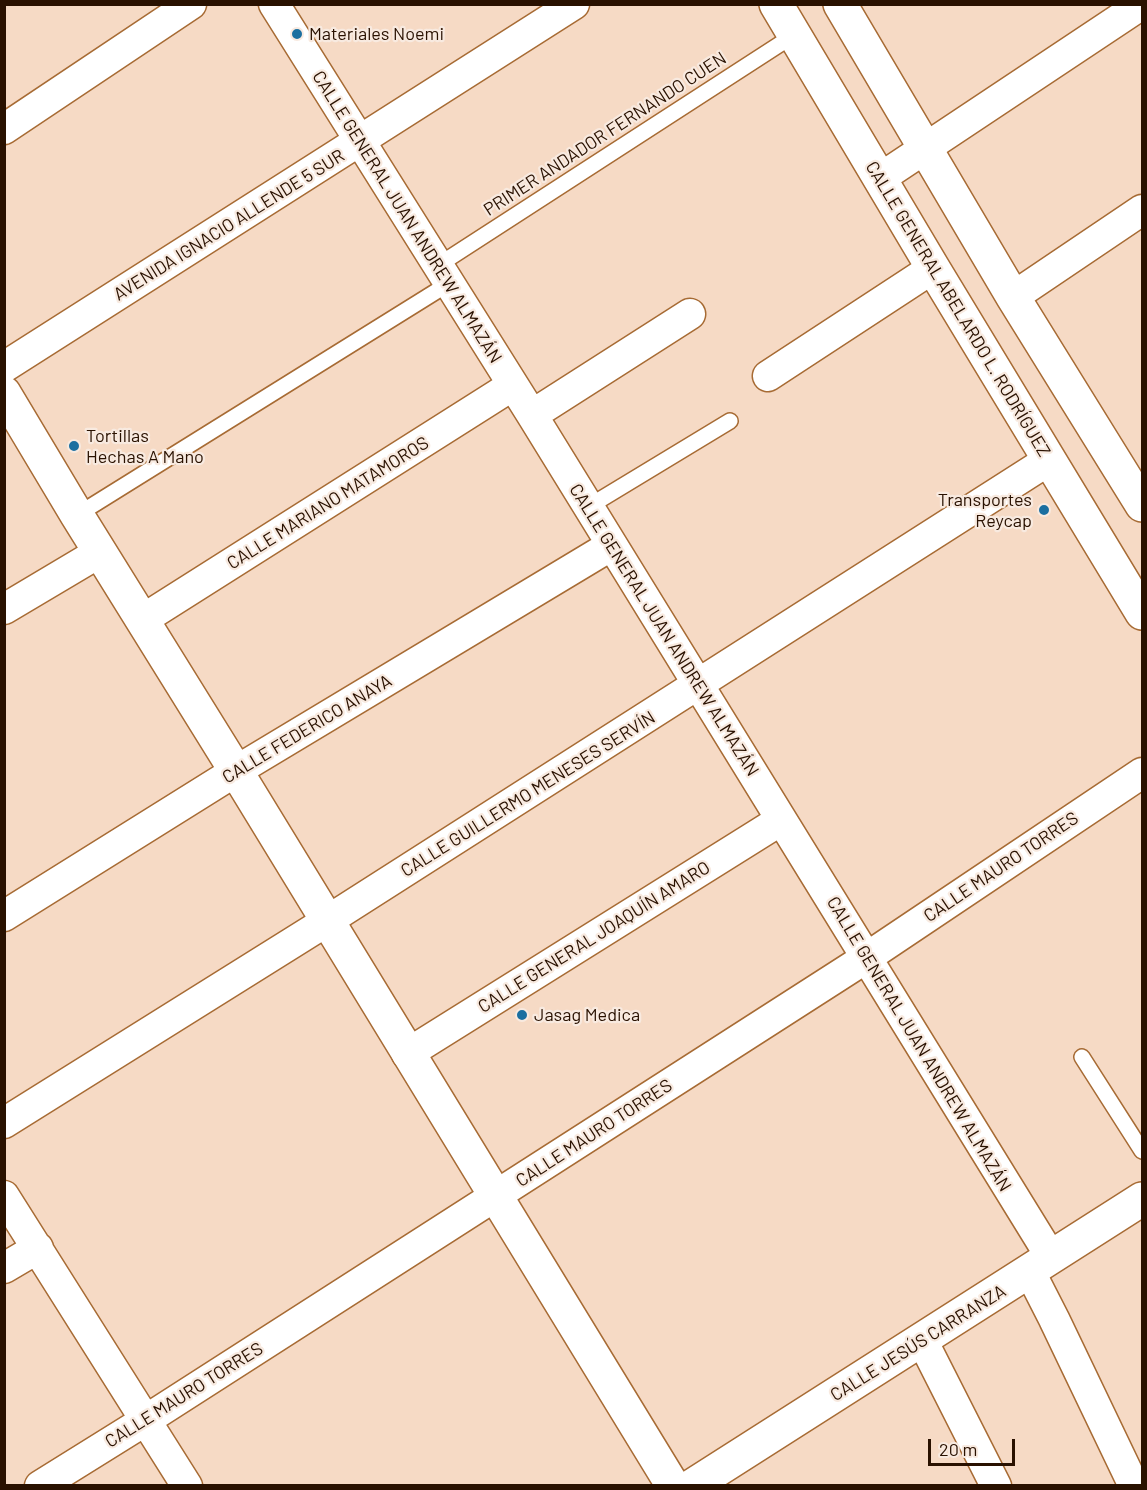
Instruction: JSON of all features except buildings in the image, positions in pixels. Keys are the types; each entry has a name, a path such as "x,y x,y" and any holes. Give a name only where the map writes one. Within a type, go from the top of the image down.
{"main road":[{"name":"CALLE GENERAL ABELARDO L. RODRÍGUEZ","path":"776,4 879,179 1143,613"},
{"path":"840,4 1013,297 1143,505"},
{"path":"4,393 673,1485"},
{"name":"CALLE JESÚS CARRANZA","path":"704,1482 1143,1199"}],"street":[{"path":"4,129 191,4"},
{"name":"CALLE GENERAL JUAN ANDREW ALMAZÁN","path":"274,4 513,385 866,958 1040,1265 1054,1319 1134,1485"},
{"name":"AVENIDA IGNACIO ALLENDE 5 SUR","path":"4,367 574,4"},
{"path":"879,179 1142,4"},
{"path":"1013,297 1143,210"},
{"path":"768,376 933,268"},
{"path":"532,416 690,314"},
{"name":"CALLE MARIANO MATAMOROS","path":"142,620 513,385"},
{"name":"CALLE GUILLERMO MENESES SERVÍN","path":"4,1123 699,686 1049,460"},
{"name":"CALLE FEDERICO ANAYA","path":"4,916 236,771 612,545"},
{"path":"4,609 100,552"},
{"name":"CALLE MAURO TORRES","path":"40,1485 146,1420 866,958 1143,773"},
{"name":"CALLE GENERAL JOAQUÍN AMARO","path":"407,1054 781,820"},
{"path":"4,1196 187,1485"},
{"path":"4,1268 38,1248"},
{"path":"922,1340 996,1485"}],"lane":[{"name":"PRIMER ANDADOR FERNANDO CUEN","path":"77,515 443,275 794,36"},
{"path":"588,507 730,422"},
{"path":"1082,1057 1143,1152"}],"place":[{"name":"Materiales Noemi","path":"297,34"},
{"name":"Tortillas Hechas A Mano","path":"74,446"},
{"name":"Transportes Reycap","path":"1044,510"},
{"name":"Jasag Medica","path":"522,1015"}]}
